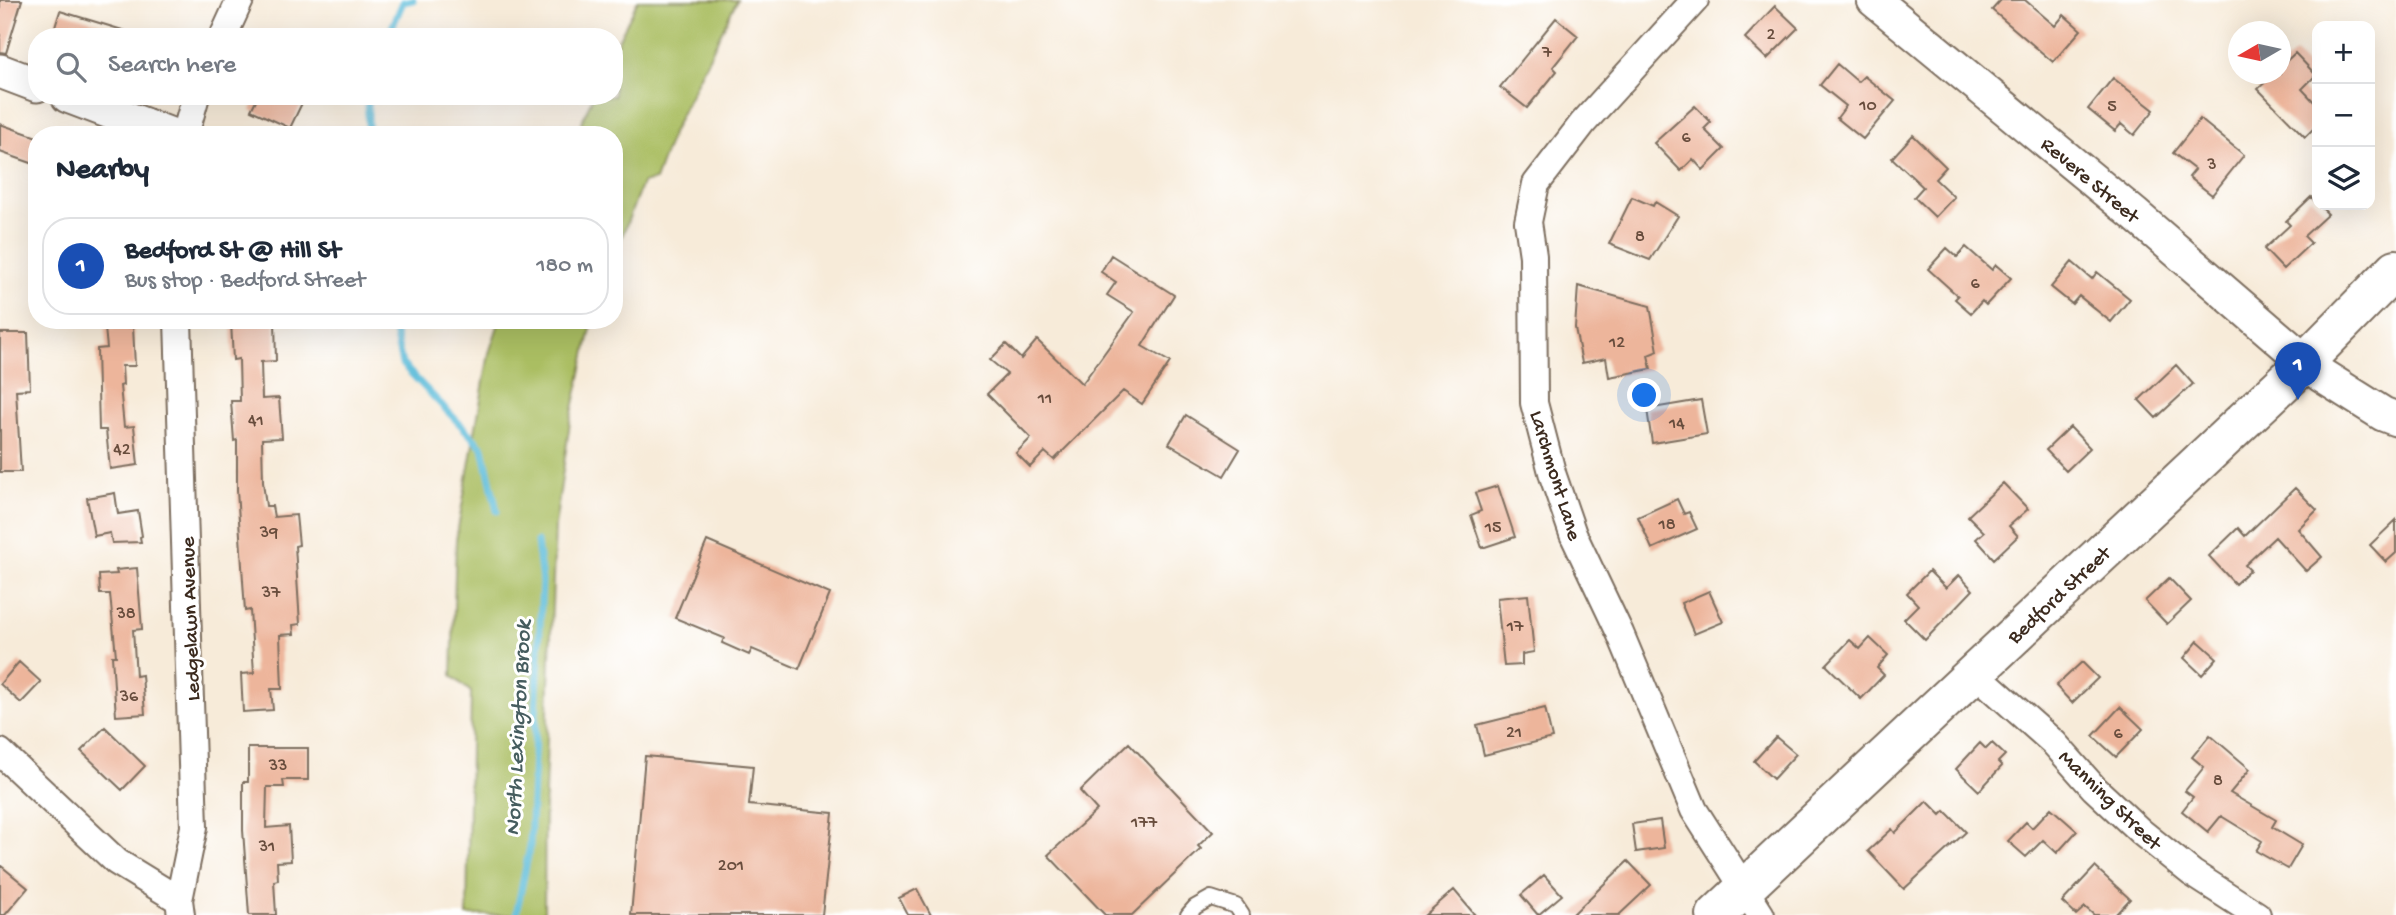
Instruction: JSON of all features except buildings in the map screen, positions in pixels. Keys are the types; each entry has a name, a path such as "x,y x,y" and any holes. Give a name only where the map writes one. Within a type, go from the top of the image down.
{"main road":[{"name":"Bedford Street","path":"1716,915 1753,901 1974,672 2305,362 2396,269"}],"street":[{"path":"227,28 240,0"},
{"name":"Larchmont Lane","path":"1695,0 1583,123 1536,184 1528,222 1533,256 1534,403 1553,476 1573,534 1620,633 1694,810 1753,901"},
{"name":"Revere Street","path":"1874,0 2134,214 2321,375 2383,414 2396,419"},
{"path":"0,71 28,82"},
{"path":"92,105 147,126"},
{"path":"187,126 193,105"},
{"name":"Ledgelawn Avenue","path":"178,329 194,827 180,908"},
{"name":"Manning Street","path":"1974,672 2054,743 2094,788 2141,832 2192,873 2257,915"},
{"path":"0,752 117,862 180,908"}],"lane":[{"path":"1188,915 1195,907 1211,898 1236,906 1242,915"}],"green space":[{"path":"638,0 737,0 673,131 655,180 642,183 623,234 623,126 580,126 589,105 623,105 623,31"},
{"path":"497,329 591,329 570,422 555,526 545,793 544,915 467,915 471,692 452,676 456,540 489,353"}],"waterway":[{"name":"North Lexington Brook","path":"392,28 403,2 413,0"},
{"name":"North Lexington Brook","path":"368,105 368,126"},
{"name":"North Lexington Brook","path":"394,329 402,364 483,448 497,511"},
{"name":"North Lexington Brook","path":"516,915 530,846 542,581 537,542"}],"place":[{"name":"Bedford St @ Hill St","path":"2298,400"}]}
